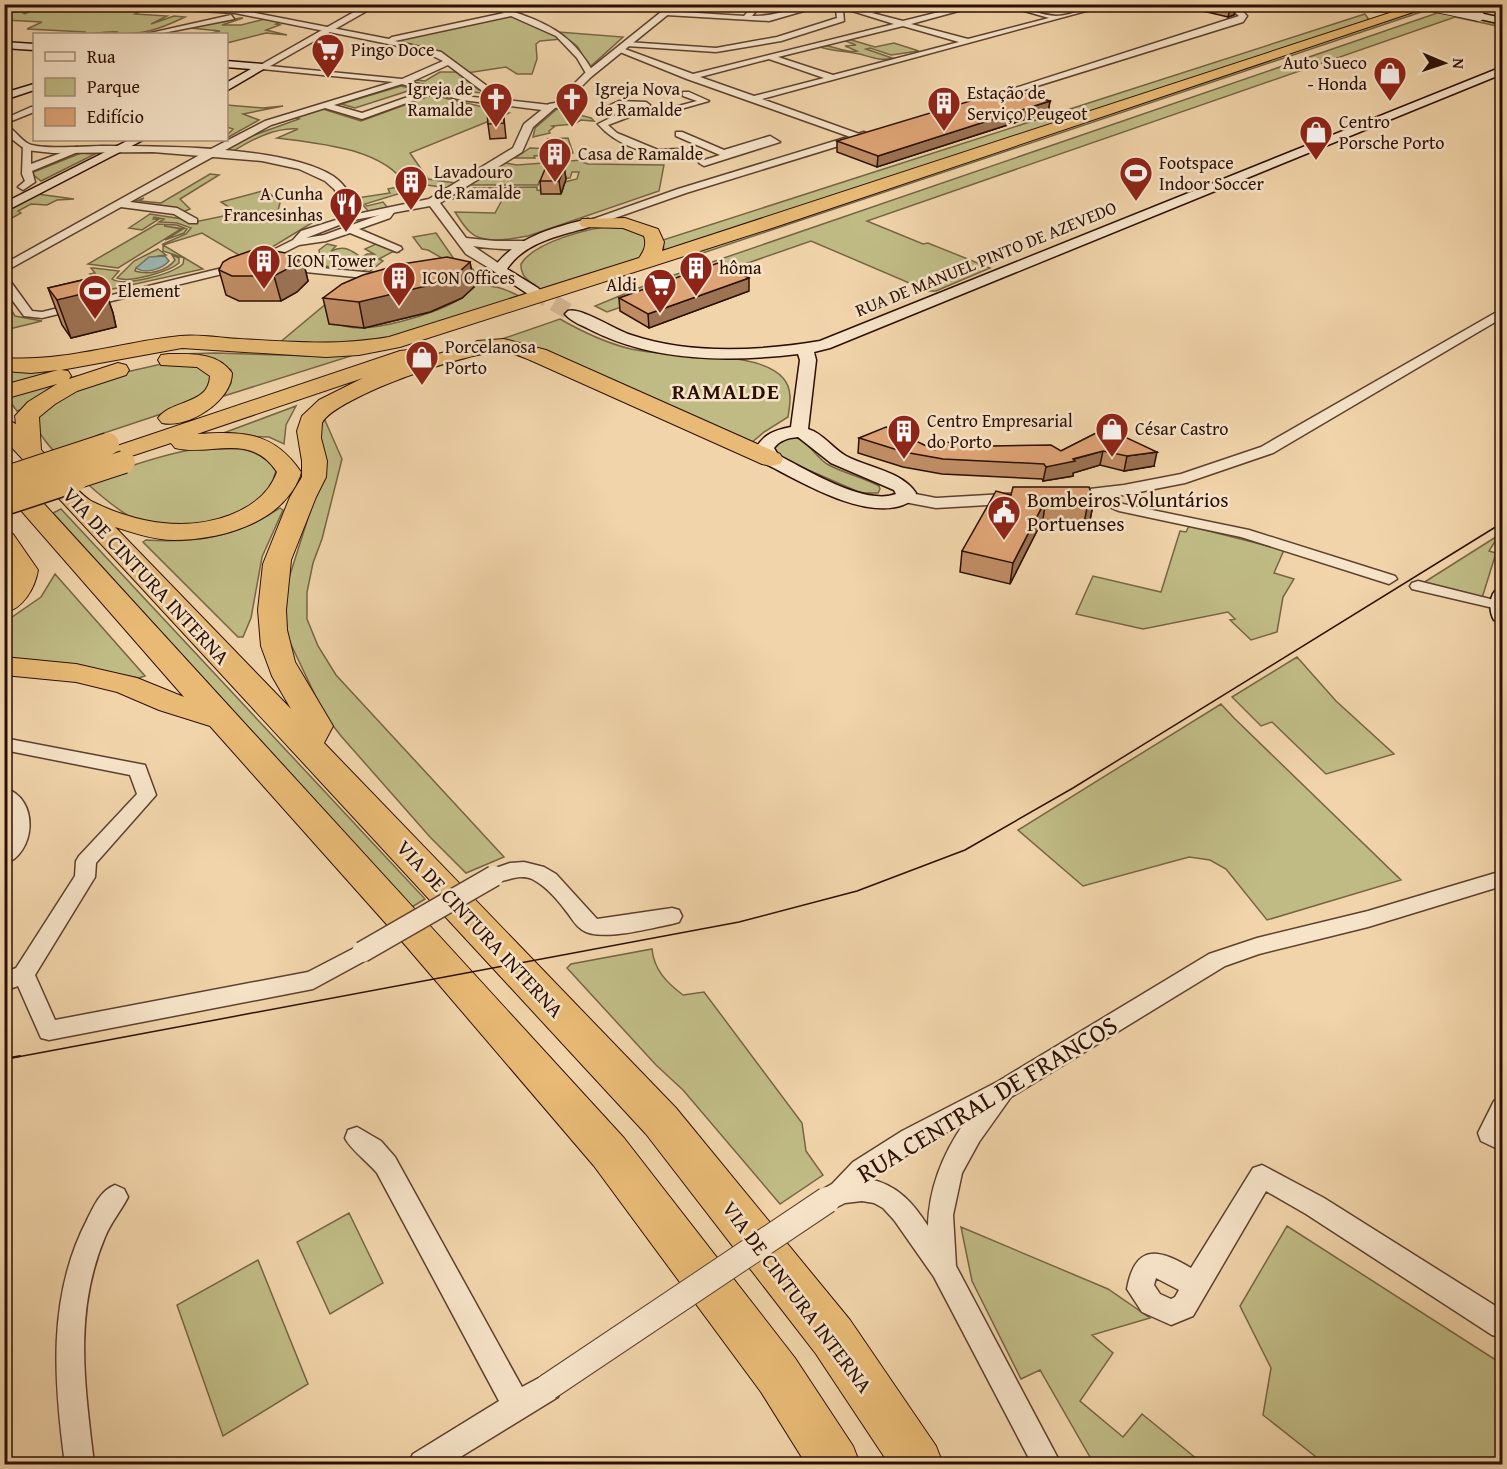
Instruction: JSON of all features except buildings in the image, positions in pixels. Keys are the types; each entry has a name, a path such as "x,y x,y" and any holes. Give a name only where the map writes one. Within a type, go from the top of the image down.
{"highway":[{"path":"1369,23 1431,4"},
{"path":"137,434 488,325 1453,4"},
{"path":"174,444 345,384 450,337 527,297 769,223 1418,6"},
{"path":"588,223 623,217 644,228 654,237 654,250 646,262"},
{"path":"12,498 116,453 764,228 769,223"},
{"path":"4,364 31,366 73,362 174,343 197,341 223,345 326,351 450,337 475,339 488,325 527,297"},
{"path":"450,337 504,345 538,355 771,459"},
{"path":"4,392 150,354 223,345"},
{"path":"306,746 317,726 282,668 273,643 270,617 278,559 304,495 314,477 315,462 307,431 314,416 327,404 356,388 465,352 504,345"},
{"path":"29,452 27,416 39,403 75,384 151,362 179,359 202,361 221,373 222,382 217,392 207,400 137,434 116,453"},
{"path":"304,495 303,466 297,450 294,430 301,413 345,384"},
{"name":"VIA DE CINTURA INTERNA","path":"4,425 662,1121 832,1337 918,1464"},
{"path":"4,476 116,453 174,444 226,440 250,443 270,449 282,458 289,472 284,487 271,502 247,516 220,525 194,530 163,532 80,506"},
{"name":"VIA DE CINTURA INTERNA","path":"4,476 12,498 221,719 419,936 609,1152 778,1376 835,1464"},
{"path":"4,540 24,570 22,584 4,605"},
{"path":"4,666 76,673 126,685 170,703 221,719"},
{"path":"4,682 86,683 104,680"}],"main road":[{"path":"1354,4 1375,8 1418,6 1503,21"},
{"path":"1354,4 1371,14 1369,23"},
{"path":"4,45 33,47"},
{"path":"228,64 262,67"},
{"path":"228,87 262,67"},
{"name":"RUA DE MANUEL PINTO DE AZEVEDO","path":"573,314 603,330 636,342 688,350 757,353 806,349 834,342 932,300 1503,70"},
{"path":"4,86 33,86"},
{"path":"4,97 33,86"},
{"path":"4,208 135,141"},
{"path":"527,297 499,270 504,261 528,244 588,223"},
{"path":"797,433 803,413 803,386 808,360 806,349"},
{"path":"757,353 788,369 803,386"},
{"path":"797,433 838,459 900,490 893,502 883,503 861,499 771,459 766,453 766,444 775,437 797,433"}],"street":[{"path":"80,4 235,8 248,14 424,49 448,62 505,104"},
{"path":"262,67 375,4"},
{"path":"488,4 534,22 564,38 576,48 590,73"},
{"path":"746,18 759,4"},
{"path":"532,123 590,73 665,14 678,11 700,17 702,15 769,19 825,4"},
{"path":"864,12 901,4"},
{"path":"690,77 981,4"},
{"path":"1003,4 1059,18"},
{"path":"753,99 1109,4"},
{"path":"970,103 1240,20 1243,16 1240,12 1224,4"},
{"path":"623,47 722,49 778,39 840,19 839,10 849,6 967,42"},
{"path":"155,33 248,14"},
{"path":"385,41 510,14"},
{"path":"769,19 775,25"},
{"path":"623,47 690,77 865,135"},
{"path":"770,57 833,78"},
{"path":"4,269 208,154 268,123 415,78 448,62"},
{"path":"262,67 375,77 403,82 432,92 505,104 556,102"},
{"path":"372,92 381,81 375,77"},
{"path":"327,106 362,116 432,92"},
{"path":"625,110 638,112 705,101 686,94"},
{"path":"4,279 28,314 35,315 53,313 255,263 297,242 305,233 315,229 351,224 390,211 433,202 518,150 532,123 533,116 518,104"},
{"path":"4,122 33,109"},
{"path":"652,110 625,110 602,124 614,135 657,153 675,151"},
{"path":"4,126 26,147 30,182 23,187"},
{"path":"679,134 727,154 747,147 704,163"},
{"path":"623,217 865,135"},
{"path":"26,147 123,148 262,158 313,170 329,179 347,197 351,224"},
{"path":"28,169 80,149"},
{"path":"433,202 470,251 499,270"},
{"path":"119,204 177,211 193,221"},
{"path":"351,224 397,249"},
{"path":"462,241 495,245 528,244"},
{"path":"255,263 398,278"},
{"path":"900,490 1039,496 1124,490 1185,478 1267,450 1503,313"},
{"path":"1081,494 1103,499 1119,507 1255,536 1389,579"},
{"path":"1418,586 1502,606"},
{"path":"4,744 138,770 147,795 86,861 85,878 14,978 49,1031 314,980 508,870 520,868 557,883 587,923 594,927 672,916"},
{"path":"4,794 15,803 22,816 19,837 4,857"},
{"name":"RUA CENTRAL DE FRANCOS","path":"423,1464 548,1387 834,1196 862,1170 911,1139 1005,1089 1217,960 1257,946 1368,919 1503,879"},
{"path":"943,1268 941,1214 950,1170 976,1125 1005,1089"},
{"path":"1503,1108 1490,1133 1503,1140"},
{"path":"357,1138 372,1149 386,1165 516,1405"},
{"path":"1195,1285 1262,1176 1315,1206 1503,1325"},
{"path":"834,1196 865,1189 874,1190 895,1201 908,1216 926,1248 943,1268 1047,1464"},
{"path":"79,1464 69,1362 73,1318 80,1281 95,1230 105,1208 115,1197"}],"green space":[{"path":"73,5 129,8 133,11 146,8 135,14 167,16 151,24 174,16 185,17 150,31 84,33 27,29 42,22 5,20 4,14 28,10 23,13 25,14 36,8 55,8 53,11 63,11"},
{"path":"1426,8 1430,9 703,253 700,251"},
{"path":"1443,11 1502,24 1502,27 1455,17 867,221 990,268 936,291 928,291 811,241 607,312 595,306 651,283"},
{"path":"1365,14 1369,20 664,252 663,240"},
{"path":"516,15 562,39 540,41 536,44 537,59 532,74 517,74 506,67 467,73 440,53 392,41"},
{"path":"240,18 243,18 222,25 241,25 265,19 281,22 276,24 280,25 266,30 287,35 266,33 228,43 228,33 212,33 220,31 190,28"},
{"path":"558,32 623,37 590,67 577,46"},
{"path":"848,39 875,47 894,43 919,51 891,55 870,48 866,49 892,58 882,59 817,46 857,51 845,46 856,45 843,40"},
{"path":"440,72 456,72 483,93 435,89 437,86 411,82 425,81"},
{"path":"401,86 414,89 355,108 341,104"},
{"path":"432,95 509,113 410,153 428,179 455,183 447,188 427,185 365,204 367,206 383,202 388,208 369,212 357,198 390,193 388,189 406,185 395,173 366,155 329,145 277,138 298,129 272,132 232,152 225,150 246,138 299,119 294,117 323,109 361,121"},
{"path":"228,105 263,108 283,106 243,114 259,120 228,137 233,129 228,127"},
{"path":"557,109 591,118 594,121 581,120 574,124 552,126 554,127 549,131 550,133 533,137 535,128"},
{"path":"568,138 573,153 515,158 530,148 554,149 562,141 547,139"},
{"path":"81,153 95,154 41,181 31,173"},
{"path":"582,160 588,164 664,165 659,191 528,236 506,239 490,240 476,236 466,228 455,212 495,213 502,200 452,199 473,188 537,187 537,190 560,194 565,182 577,179 579,172 572,172 570,178 547,179 545,182 539,182 538,185 470,185 453,194 487,172 496,172 494,169 505,163 517,165"},
{"path":"210,174 219,175 180,199 190,209 183,212 131,203 144,198 140,201 161,203"},
{"path":"266,190 280,203 277,214 297,214 295,219 320,218 249,261 202,233 163,245 186,234 191,228 177,223 159,222 164,219 154,217 153,219 159,219 142,230 129,228 150,214 183,219 190,223 238,213 221,202"},
{"path":"37,194 74,199 57,200 47,205 31,204 5,222 5,212"},
{"path":"157,224 177,225 187,229 184,233 165,240 183,229 164,226 181,229 118,268 88,264"},
{"path":"616,226 643,234 647,243 641,258 546,291 525,278 521,264 538,249 564,237 592,229"},
{"path":"436,233 454,259 447,261 422,249 413,237"},
{"path":"378,243 400,252 392,252 379,259 383,261 369,272 363,271 375,262 351,264 367,254 374,254 365,249"},
{"path":"327,244 336,246 331,251 345,249 358,255 352,259 338,257 335,260 338,261 334,263 337,264 333,267 315,265 320,256 319,250"},
{"path":"163,245 203,269 104,291 90,274 95,273 91,268 119,271 112,279 137,280 169,272 183,264 184,258 163,251"},
{"path":"158,249 166,255 158,256 136,268 135,271 145,273 162,270 175,260 172,255 179,258 179,263 149,276 130,279 117,278 134,261"},
{"path":"473,269 476,278 458,281 339,323 348,327 363,328 400,322 452,304 464,296 470,287 497,287 523,298 380,342 278,344 333,298"},
{"path":"5,299 15,316 42,321 5,330"},
{"path":"560,319 593,336 627,348 665,354 733,358 753,362 770,369 783,378 788,387 790,397 788,417 751,443 545,350 502,339"},
{"path":"181,354 315,356 357,354 224,396 231,383 231,370"},
{"path":"166,363 196,366 211,376 210,388 188,405 98,435 131,466 166,455 208,448 229,447 247,450 264,458 276,471 268,489 255,503 238,513 198,524 156,524 138,520 115,506 84,481 55,452 38,430 37,418 52,399 113,375"},
{"path":"75,366 33,378 52,383 77,376 51,387 20,410 17,411 5,395 4,370"},
{"path":"296,406 286,425 284,444 269,437 218,435"},
{"path":"324,418 342,459 322,539 313,563 307,592 307,619 318,646 336,675 504,857 466,873 430,837 324,714 287,636 285,607 288,581 323,471 317,427"},
{"path":"795,437 804,442 827,464 879,486 878,493 861,493 776,456 774,449 777,443"},
{"path":"280,508 283,510 262,557 251,618 243,637 238,637 143,542 216,536 248,526"},
{"path":"61,509 425,899 412,907 53,513"},
{"path":"1189,526 1284,550 1274,573 1294,579 1283,597 1277,632 1251,640 1230,620 1235,619 1228,612 1143,629 1076,614 1093,576 1161,592 1180,531 1186,532"},
{"path":"1499,535 1489,551 1496,553 1482,598 1423,583"},
{"path":"55,574 145,676 139,678 106,672 5,662 5,622 41,597"},
{"path":"1297,657 1336,701 1394,754 1326,774 1272,722 1261,726 1232,697"},
{"path":"1221,704 1401,880 1267,920 1226,869 1210,860 1189,857 1083,886 1018,830"},
{"path":"652,949 658,970 683,995 704,992 802,1123 806,1151 823,1175 780,1204 683,1090 656,1065 567,968 571,964"},
{"path":"349,1213 383,1283 330,1314 297,1242"},
{"path":"1287,1226 1502,1364 1502,1464 1325,1464 1263,1415 1271,1368 1240,1306"},
{"path":"961,1227 1108,1289 1150,1318 1092,1335 1113,1353 1080,1401 1123,1437 1142,1414 1203,1464 1094,1464 1040,1370 1021,1379 972,1281"},
{"path":"258,1260 308,1384 223,1436 177,1305"}],"water":[{"path":"165,256 169,261 157,269 144,271 136,268 149,257"}],"tunnel":[{"path":"533,291 573,314"}],"tram line":[{"path":"12,1058 739,922 857,891 965,850 1073,788 1502,523"},
{"path":"4,1059 20,1056"}],"place":[{"name":"Pingo Doce","path":"328,79"},
{"name":"Auto Sueco - Honda","path":"1390,102"},
{"name":"Igreja de Ramalde","path":"496,128"},
{"name":"Igreja Nova de Ramalde","path":"572,128"},
{"name":"Estação de Serviço Peugeot","path":"944,132"},
{"name":"Centro Porsche Porto","path":"1316,161"},
{"name":"Casa de Ramalde","path":"555,183"},
{"name":"Footspace Indoor Soccer","path":"1136,202"},
{"name":"Lavadouro de Ramalde","path":"411,211"},
{"name":"A Cunha Francesinhas","path":"346,233"},
{"name":"ICON Tower","path":"264,290"},
{"name":"hôma","path":"696,297"},
{"name":"ICON Offices","path":"399,307"},
{"name":"Aldi","path":"660,314"},
{"name":"Element","path":"95,320"},
{"name":"Porcelanosa Porto","path":"422,386"},
{"name":"César Castro","path":"1112,458"},
{"name":"Centro Empresarial do Porto","path":"904,460"},
{"name":"Bombeiros Voluntários Portuenses","path":"1004,541"}],"district":[{"name":"RAMALDE","path":"726,391"}]}
